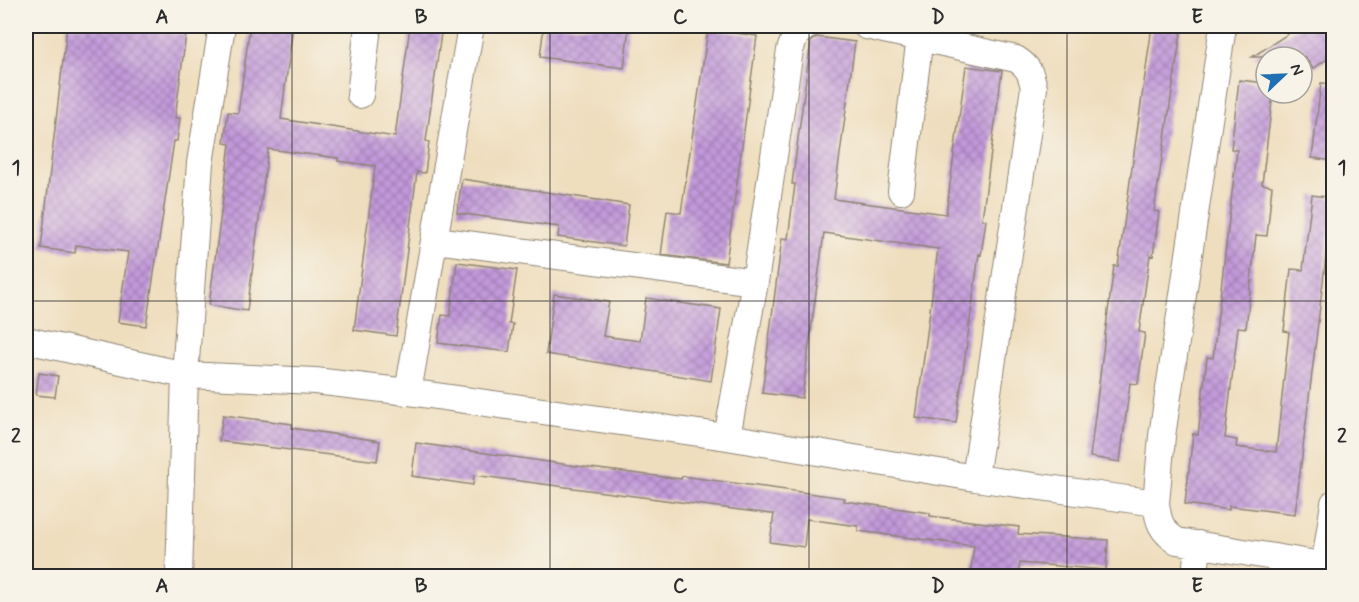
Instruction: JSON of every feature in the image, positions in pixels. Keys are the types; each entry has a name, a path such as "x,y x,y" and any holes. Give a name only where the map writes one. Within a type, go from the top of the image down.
{"lane":[{"path":"179,576 185,375 200,163 222,26"},
{"path":"360,95 368,26"},
{"path":"408,392 471,26"},
{"path":"727,436 755,282 790,50 796,34 807,26"},
{"path":"866,26 912,32 1016,59 1026,65 1034,88 975,478"},
{"path":"1225,30 1162,436 1156,503 1158,521 1167,534 1177,541 1327,570 1334,503"},
{"path":"901,191 912,32"},
{"path":"435,240 755,282"},
{"path":"26,340 185,375 315,381 408,392 727,436 975,478 1156,503"},
{"path":"1195,576 1198,544"}],"building":[{"path":"67,26 120,26 186,34 175,118 180,118 177,141 174,141 146,326 118,322 128,252 76,245 75,253 41,248"},
{"path":"250,26 293,26 281,119 395,137 410,26 442,26 426,141 429,142 425,173 417,172 396,336 354,330 375,166 338,161 338,158 268,149 247,311 209,305 230,144 224,143 228,112 238,113"},
{"path":"544,26 629,26 624,68 540,57"},
{"path":"1152,26 1182,26 1154,211 1159,212 1153,256 1150,255 1139,332 1145,333 1138,384 1130,383 1120,462 1090,457 1114,266 1118,266"},
{"path":"1300,26 1334,26 1334,54 1314,68 1314,45 1271,45"},
{"path":"708,29 757,36 726,263 661,255 667,211 681,213"},
{"path":"817,37 855,42 834,199 946,214 966,66 1002,71 982,219 986,220 981,255 979,254 956,423 916,418 938,249 824,233 802,398 762,393 782,238 788,239 795,184 792,184 811,41"},
{"path":"1239,80 1254,82 1254,105 1272,105 1262,184 1272,186 1267,236 1256,235 1246,328 1238,327 1225,438 1237,440 1236,447 1276,452 1289,332 1284,331 1291,269 1303,270 1312,195 1333,198 1295,514 1229,506 1229,510 1185,504 1193,434 1198,435 1207,357 1213,358 1237,150 1231,149"},
{"path":"1321,83 1334,84 1334,161 1312,158"},
{"path":"462,179 629,205 624,246 558,237 559,227 457,213"},
{"path":"457,262 517,270 509,324 513,324 509,352 438,343 442,315 450,316"},
{"path":"554,294 609,302 603,336 640,341 646,298 721,309 711,381 546,354"},
{"path":"39,373 58,376 55,397 36,395"},
{"path":"223,415 292,424 292,428 380,441 377,461 219,441"},
{"path":"416,443 598,469 681,479 682,476 845,498 844,501 930,513 930,516 1019,527 1018,534 1108,540 1106,570 1020,563 1018,576 970,575 974,546 858,531 858,526 807,519 804,547 770,542 774,514 474,475 473,485 412,476"}]}
